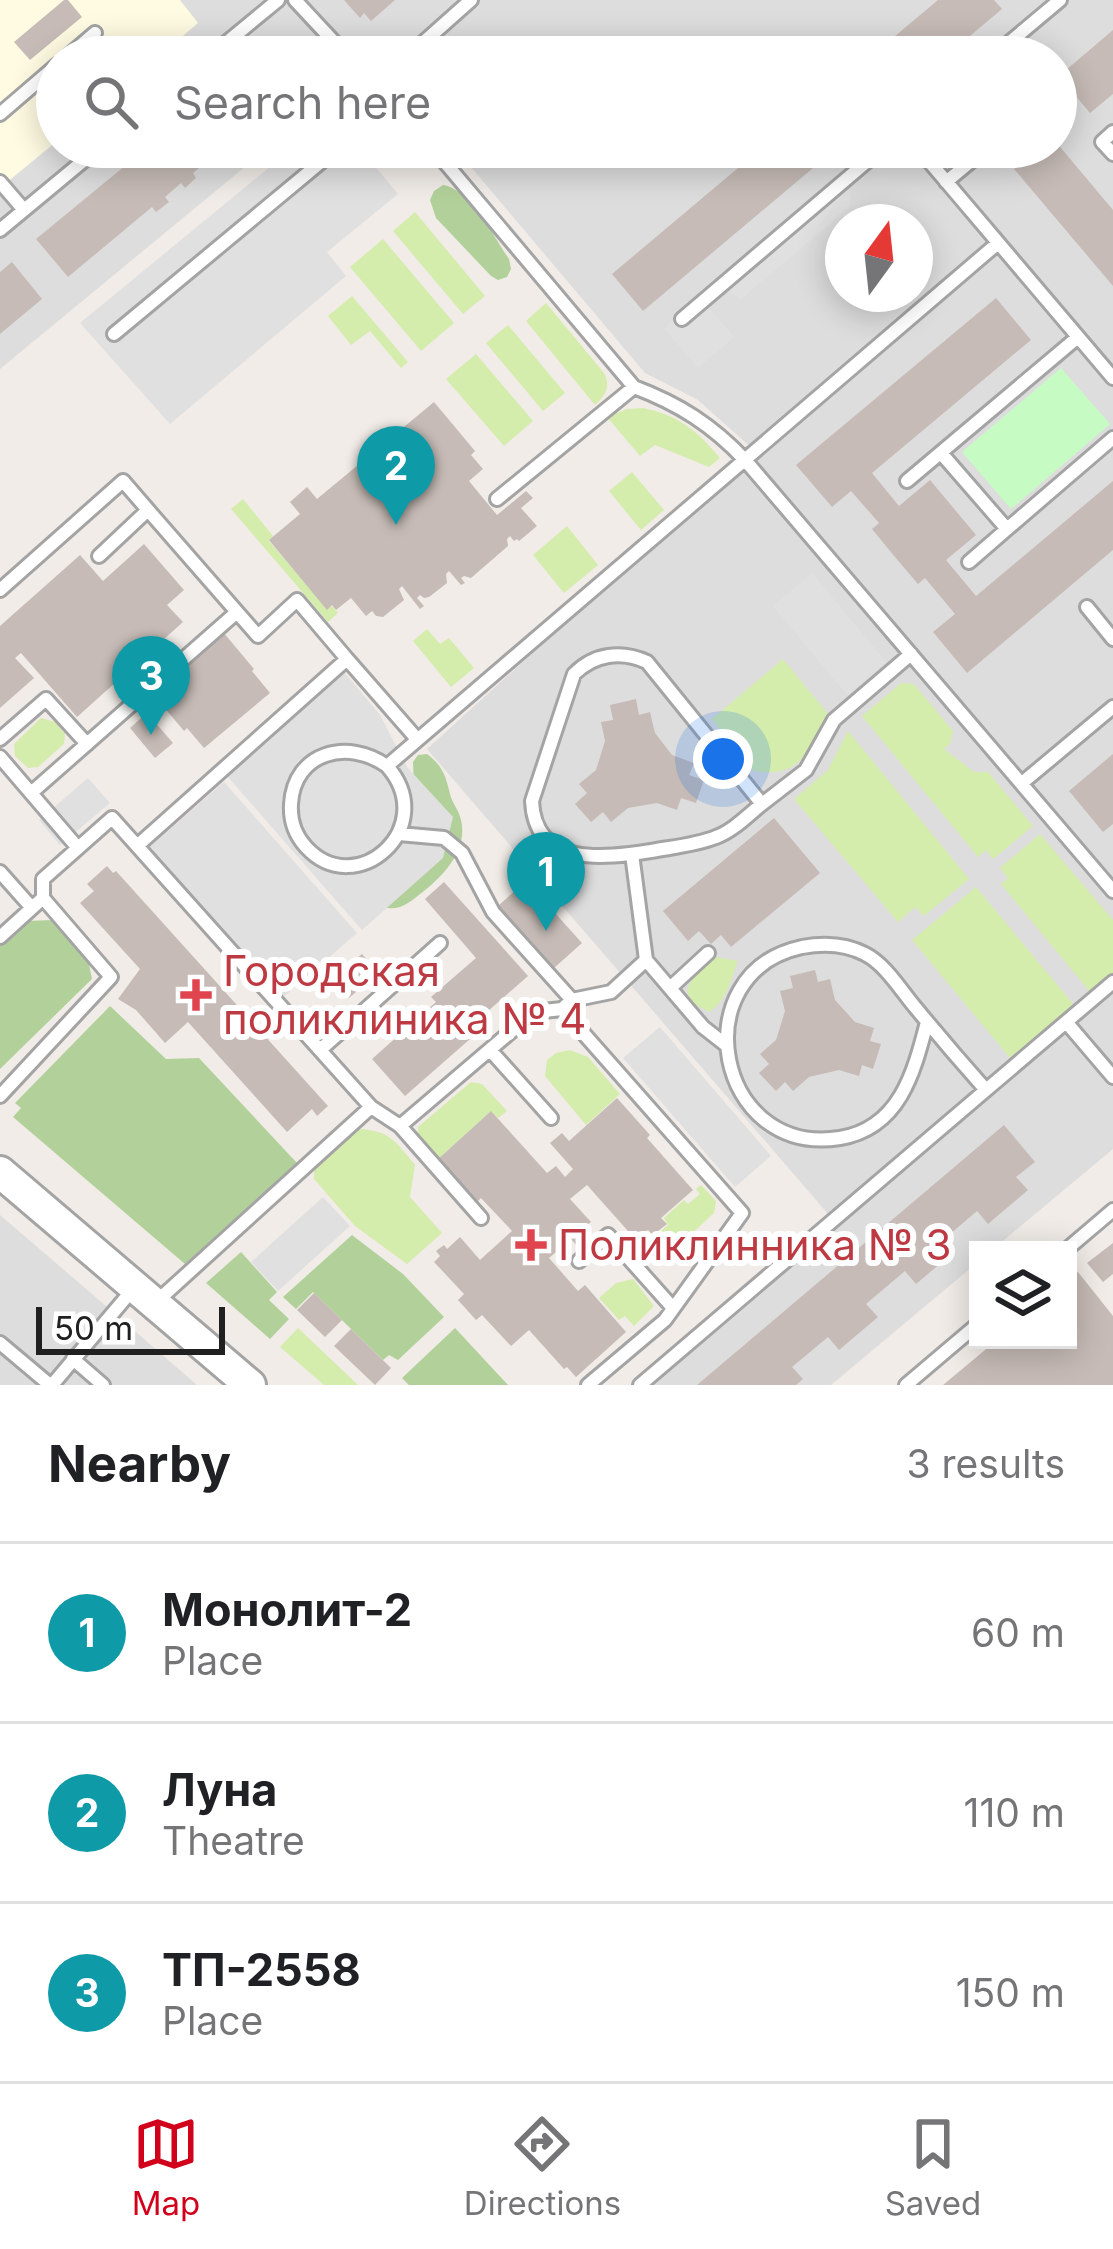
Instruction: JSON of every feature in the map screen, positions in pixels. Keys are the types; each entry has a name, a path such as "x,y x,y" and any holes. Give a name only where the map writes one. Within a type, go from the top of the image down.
{"street":[{"path":"0,1172 250,1385"}],"lane":[{"path":"234,36 278,0"},
{"path":"295,0 328,36"},
{"path":"431,36 471,0"},
{"path":"1017,36 1060,0"},
{"path":"92,36 95,33"},
{"path":"0,114 36,83"},
{"path":"1113,133 1102,142 1113,154"},
{"path":"0,230 74,168"},
{"path":"114,334 314,168"},
{"path":"450,168 634,387 699,417 745,460 1113,891"},
{"path":"682,319 859,168"},
{"path":"934,168 1113,378"},
{"path":"946,182 963,168"},
{"path":"0,182 23,210"},
{"path":"387,766 998,243"},
{"path":"908,481 1078,337"},
{"path":"497,499 634,387"},
{"path":"969,562 1113,438"},
{"path":"941,452 1007,530"},
{"path":"0,590 123,481 258,636 298,600 417,739"},
{"path":"99,556 148,510"},
{"path":"1087,608 1113,640"},
{"path":"31,793 238,612"},
{"path":"762,804 646,662 631,655 605,656 586,662 574,674 535,787 532,814 552,844 571,854 632,854 721,836 806,770 834,719 911,654"},
{"path":"136,846 347,659"},
{"path":"0,739 46,699 87,743"},
{"path":"1022,783 1113,707"},
{"path":"348,750 368,753 387,766 398,778 405,816 388,850 352,866 334,864 302,844 293,828 292,791 313,761 348,750"},
{"path":"0,757 78,848"},
{"path":"0,938 37,903 43,879 112,818 371,1107 400,1126 482,1218"},
{"path":"399,834 443,838 462,853 493,912 742,1213 665,1320 588,1385"},
{"path":"632,854 646,960 703,1027 726,1045"},
{"path":"0,872 111,976 0,1096"},
{"path":"320,1050 440,943"},
{"path":"927,1022 910,1081 890,1112 865,1131 834,1139 802,1138 772,1125 738,1090 728,1061 730,1014 744,985 789,950 845,947 877,961 986,1090"},
{"path":"670,988 708,953"},
{"path":"400,1126 534,1012 611,992 646,960"},
{"path":"640,1385 1113,982"},
{"path":"1066,1023 1113,1078"},
{"path":"490,1050 551,1118"},
{"path":"0,1342 51,1385 73,1359 145,1296 371,1107"},
{"path":"1077,1241 1113,1210"},
{"path":"578,1261 608,1235 673,1308"},
{"path":"906,1385 969,1332"},
{"path":"73,1359 103,1385"}],"shaded area":[{"path":"0,0 1113,0 1113,1149 1003,1241 969,1241 969,1270 831,1385 636,1385 835,1222 427,749 755,451 698,400 645,373 472,168 1077,168 1077,36 36,36 36,168 244,168 0,369"},
{"path":"0,0 180,0 198,23 183,36 36,36 36,158 0,188"},
{"path":"268,168 376,168 398,194 327,252 346,276 170,424 80,323"},
{"path":"848,190 850,204 831,204"},
{"path":"825,209 825,228 741,299 727,290"},
{"path":"700,298 734,337 698,368 664,328"},
{"path":"812,573 886,662 847,695 773,606"},
{"path":"345,673 380,715 407,767 453,817 443,858 362,930 227,776"},
{"path":"88,778 110,803 60,845 39,820"},
{"path":"224,782 357,933 279,1001 146,850"},
{"path":"660,1027 771,1156 735,1187 623,1058"},
{"path":"323,1197 350,1226 278,1291 251,1262"},
{"path":"0,1215 113,1312 197,1385 0,1385"}],"green space":[{"path":"443,185 462,195 488,227 509,259 507,277 491,276 436,218 430,200"},
{"path":"415,212 485,296 463,314 393,231"},
{"path":"383,239 454,323 421,351 350,267"},
{"path":"352,296 408,362 401,368 370,331 351,345 328,316"},
{"path":"546,303 604,373 606,390 595,405 526,321"},
{"path":"508,325 565,393 543,411 486,343"},
{"path":"476,354 533,421 504,446 446,379"},
{"path":"1061,368 1110,424 1011,509 962,452"},
{"path":"643,408 686,426 720,458 709,467 655,445 640,456 607,417"},
{"path":"632,472 664,510 641,530 609,491"},
{"path":"243,499 273,536 269,541 327,609 332,606 338,613 328,622 231,509"},
{"path":"567,526 598,565 564,593 533,555"},
{"path":"427,629 440,644 449,638 474,668 451,687 413,641"},
{"path":"783,659 828,714 809,750 793,766 783,771 754,771 712,719"},
{"path":"901,683 914,684 953,731 944,749 974,772 988,772 1033,826 993,859 986,850 978,857 862,716"},
{"path":"41,718 55,722 65,734 64,744 38,767 28,768 15,756 14,744"},
{"path":"848,731 969,879 924,916 915,907 898,922 794,799 828,770"},
{"path":"427,754 445,776 461,820 461,841 447,869 424,891 400,907 382,907 414,787 413,762"},
{"path":"1040,834 1113,920 1113,973 1090,992 1001,884 1008,878 1000,868"},
{"path":"976,887 1074,1005 1010,1058 912,940"},
{"path":"53,920 88,959 92,979 0,1069 0,946 27,921"},
{"path":"715,957 738,961 724,996 709,1012 691,1002 687,990 694,975"},
{"path":"110,1006 166,1059 199,1058 297,1163 185,1264 13,1117 21,1108 15,1103"},
{"path":"570,1050 588,1057 620,1094 586,1125 545,1076 547,1060"},
{"path":"471,1082 482,1084 507,1111 498,1118 491,1111 436,1161 418,1140 418,1127"},
{"path":"357,1129 391,1138 402,1149 415,1165 410,1197 442,1233 407,1264 355,1226 314,1179 314,1167"},
{"path":"701,1185 716,1201 714,1213 669,1255 654,1258 644,1246 668,1225 664,1218 684,1200 688,1204 700,1194 696,1189"},
{"path":"352,1235 403,1274 444,1317 398,1360 389,1355 383,1360 313,1292 296,1309 283,1297"},
{"path":"241,1252 277,1292 269,1300 289,1319 270,1339 206,1283"},
{"path":"633,1279 654,1306 634,1326 625,1316 619,1320 599,1298 616,1283"},
{"path":"298,1328 358,1385 324,1385 280,1347"},
{"path":"455,1328 508,1385 409,1385 402,1378"}],"building":[{"path":"64,0 82,17 59,36 36,36 36,55 30,60 14,42"},
{"path":"344,0 395,0 371,21 364,13 360,18"},
{"path":"938,0 994,0 1002,9 970,36 895,36"},
{"path":"1113,30 1113,94 1090,113 1077,97 1077,61"},
{"path":"1077,167 1113,210 1113,286 1014,169"},
{"path":"122,168 199,168 185,188 181,183 165,197 169,202 156,212 152,207 68,277 36,239"},
{"path":"738,168 813,168 643,311 612,274"},
{"path":"12,262 42,299 0,334 0,272"},
{"path":"996,298 1031,340 872,473 899,506 930,480 976,535 946,560 976,596 1113,481 1113,550 967,673 933,632 955,614 925,578 918,584 895,557 872,529 879,523 851,491 832,507 796,465"},
{"path":"434,402 475,451 471,455 483,469 469,481 497,515 526,491 533,498 521,508 537,526 519,541 510,536 508,546 471,578 461,578 465,583 461,585 449,571 447,583 429,597 417,598 424,606 420,609 402,586 404,600 383,617 372,611 366,616 351,598 336,610 332,605 327,610 269,540 300,514 290,502 307,487 317,499"},
{"path":"144,544 184,590 167,605 183,622 77,717 21,653 15,658 34,678 0,708 0,626 80,555 103,581"},
{"path":"223,632 270,693 204,748 152,693"},
{"path":"636,699 639,715 650,712 655,733 672,755 694,763 689,775 704,780 696,803 681,798 677,810 657,803 628,808 611,822 603,812 591,822 575,804 587,793 579,784 596,770 605,741 601,722 613,720 610,705"},
{"path":"147,713 173,743 155,758 130,728"},
{"path":"1113,754 1113,824 1103,832 1069,791"},
{"path":"774,818 820,873 731,947 721,935 711,944 699,931 688,941 663,911"},
{"name":"Городская поликлиника № 4","path":"107,866 328,1106 317,1116 312,1109 287,1132 188,1022 165,1043 136,1010 118,999 140,969 80,903 94,891 87,884"},
{"path":"526,881 582,943 554,968 498,906"},
{"path":"444,882 528,976 464,1032 470,1039 405,1096 372,1059 436,1002 431,997 476,958 425,899"},
{"path":"362,954 378,973 349,998 332,979"},
{"path":"815,970 818,982 830,979 835,1000 855,1022 874,1028 870,1041 881,1044 873,1069 862,1065 859,1076 839,1070 809,1077 793,1091 785,1082 776,1091 759,1073 769,1064 760,1054 776,1040 785,1011 780,991 793,988 790,976"},
{"path":"617,1098 693,1190 661,1218 667,1224 636,1240 587,1185 570,1199 591,1222 586,1226 591,1233 577,1246 571,1239 549,1258 578,1291 585,1285 626,1332 576,1377 529,1330 511,1346 482,1315 476,1320 458,1300 464,1294 434,1262 440,1256 436,1251 444,1245 447,1249 460,1237 480,1260 512,1231 481,1198 475,1204 436,1161 491,1111 547,1173 556,1166 565,1177 573,1169 550,1143 562,1133 569,1141"},
{"path":"1004,1125 1035,1162 1016,1177 1028,1190 988,1224 977,1211 943,1240 954,1252 916,1284 905,1271 866,1304 878,1317 839,1350 828,1337 792,1367 803,1379 796,1385 697,1385"},
{"path":"1113,1243 1113,1274 1103,1282 1087,1263"},
{"path":"1077,1273 1113,1316 1113,1385 943,1385 986,1349 1077,1349"},
{"path":"314,1293 342,1320 325,1337 297,1310"},
{"path":"351,1329 391,1368 375,1385 334,1346"}],"place":[{"name":"Луна","path":"396,525"},
{"name":"ТП-2558","path":"151,735"},
{"name":"Монолит-2","path":"546,931"},
{"name":"Городская поликлиника № 4","path":"196,995"},
{"name":"Поликлинника № 3","path":"531,1245"}]}
